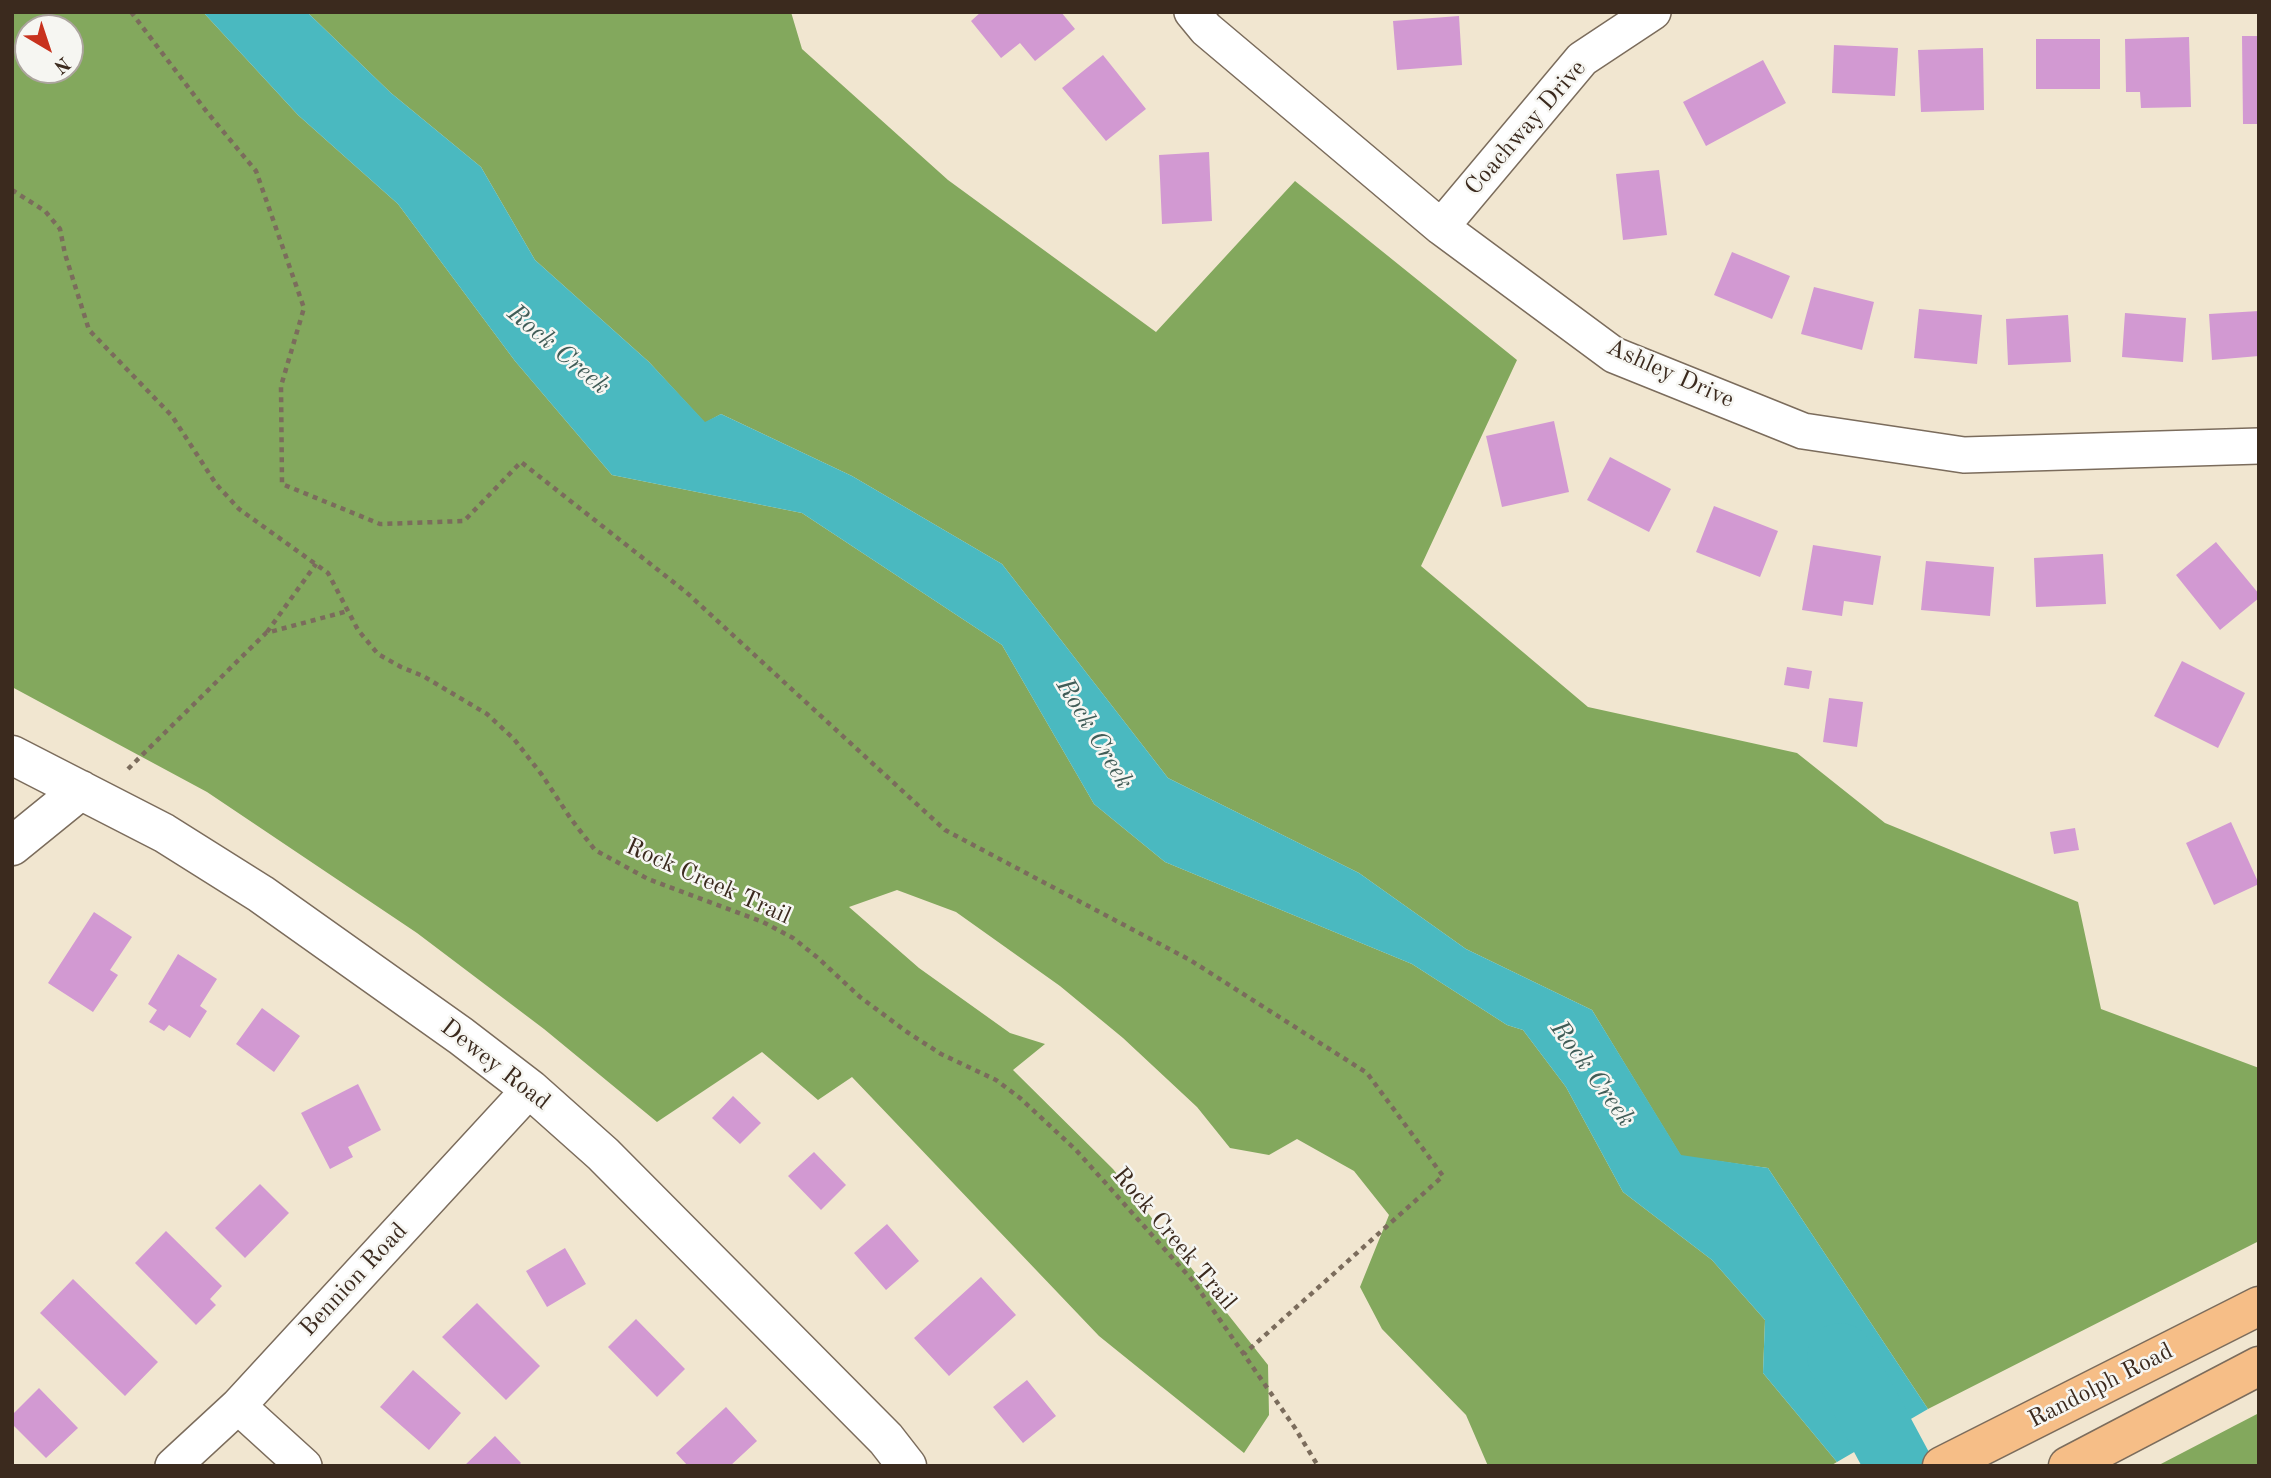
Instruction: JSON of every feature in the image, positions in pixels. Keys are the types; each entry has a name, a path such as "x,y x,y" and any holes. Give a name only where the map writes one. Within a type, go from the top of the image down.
{"main road":[{"name":"Randolph Road","path":"1955,1460 2259,1306"},
{"path":"2068,1466 2259,1366"}],"street":[{"name":"Ashley Drive","path":"1192,12 1206,29 1441,227 1614,355 1803,431 1964,455 2259,446"},
{"name":"Coachway Drive","path":"1441,227 1582,59 1653,12"},
{"name":"Dewey Road","path":"12,755 164,833 261,894 461,1036 530,1089 632,1183 886,1439 906,1466"},
{"path":"12,846 81,790"},
{"name":"Bennion Road","path":"173,1466 238,1406 530,1089"},
{"path":"238,1406 304,1466"}],"path":[{"path":"131,12 207,113 256,171 304,308 282,386 282,484 380,524 464,521 521,462 686,592 945,830 1189,960 1367,1073 1443,1176 1244,1354"},
{"name":"Rock Creek Trail","path":"12,190 45,211 60,229 89,330 172,416 216,484 239,509 328,573 358,630 378,654 423,676 487,714 514,739 596,850 649,878 763,922 793,939 860,997 907,1032 941,1054 996,1080 1020,1098 1076,1150 1193,1282 1318,1466"},
{"path":"128,769 266,633 316,564"},
{"path":"266,633 348,611"}],"green space":[{"path":"12,12 203,12 298,115 398,204 515,361 612,475 802,513 1002,645 1094,804 1165,862 1412,964 1507,1025 1523,1030 1566,1087 1623,1192 1712,1260 1765,1320 1763,1373 1837,1462 1830,1466 1488,1466 1466,1415 1382,1329 1360,1287 1389,1215 1354,1171 1297,1139 1269,1155 1230,1148 1197,1107 1123,1038 1060,986 956,912 897,890 849,907 919,968 1010,1033 1045,1044 1013,1070 1113,1169 1268,1365 1269,1415 1244,1453 1099,1336 852,1077 818,1100 762,1052 657,1122 544,1029 417,933 207,792 12,687"},
{"path":"307,12 791,12 802,49 948,180 1156,332 1295,181 1517,360 1421,566 1588,707 1797,753 1885,823 2078,902 2101,1009 2259,1068 2259,1241 1928,1409 1768,1168 1681,1156 1592,1010 1466,949 1359,873 1168,778 1002,564 852,476 721,414 705,423 649,362 535,260 481,167 391,93"},
{"path":"2259,1413 2259,1466 2157,1466"}],"water":[{"path":"203,12 307,12 391,93 481,167 535,260 649,362 705,422 721,414 852,476 1002,564 1168,778 1359,873 1466,949 1592,1010 1681,1155 1768,1168 1928,1409 1837,1462 1763,1373 1765,1320 1712,1260 1623,1192 1566,1087 1523,1030 1507,1025 1412,964 1165,862 1094,804 1002,645 802,513 612,475 515,361 398,204 298,115"}],"building":[{"path":"981,12 1061,12 1075,29 1035,61 1020,43 1001,58 971,21"},
{"path":"1459,16 1462,65 1397,70 1393,21"},
{"path":"2242,36 2259,36 2259,124 2243,124"},
{"path":"2189,37 2191,107 2141,108 2140,92 2126,92 2125,39"},
{"path":"2036,39 2100,39 2100,89 2036,89"},
{"path":"1834,45 1898,48 1895,96 1832,93"},
{"path":"1983,48 1984,110 1921,112 1918,50"},
{"path":"1103,55 1146,109 1106,141 1062,88"},
{"path":"1763,60 1786,103 1706,146 1683,102"},
{"path":"1209,152 1212,221 1162,224 1159,155"},
{"path":"1659,170 1667,235 1623,240 1616,174"},
{"path":"1732,252 1790,276 1772,319 1714,295"},
{"path":"1814,287 1874,302 1862,350 1801,334"},
{"path":"1919,309 1982,315 1977,364 1914,358"},
{"path":"2259,311 2259,356 2212,360 2209,314"},
{"path":"2125,313 2186,318 2183,362 2122,357"},
{"path":"2068,315 2071,362 2008,365 2006,319"},
{"path":"1554,421 1569,492 1502,507 1486,436"},
{"path":"1610,457 1671,489 1649,532 1587,500"},
{"path":"1714,506 1778,531 1760,577 1696,552"},
{"path":"2216,542 2259,594 2259,598 2220,630 2176,575"},
{"path":"1813,545 1881,556 1873,605 1844,601 1842,616 1802,610"},
{"path":"2103,554 2106,604 2036,607 2034,558"},
{"path":"1926,561 1994,567 1990,616 1921,610"},
{"path":"2182,661 2245,693 2218,748 2154,716"},
{"path":"1787,667 1812,671 1809,689 1784,685"},
{"path":"1829,698 1863,702 1857,747 1823,742"},
{"path":"2231,822 2259,884 2214,905 2186,843"},
{"path":"2075,828 2079,850 2054,854 2050,832"},
{"path":"94,912 132,937 110,970 118,975 93,1012 48,983"},
{"path":"178,954 217,979 200,1006 207,1011 190,1038 169,1025 164,1031 149,1022 157,1010 148,1004"},
{"path":"262,1008 300,1036 274,1072 236,1044"},
{"path":"358,1084 381,1130 348,1147 353,1157 330,1169 301,1113"},
{"path":"733,1096 761,1123 740,1144 712,1118"},
{"path":"814,1152 846,1185 821,1210 788,1176"},
{"path":"260,1184 289,1213 245,1258 215,1228"},
{"path":"887,1224 919,1261 886,1290 854,1253"},
{"path":"166,1231 222,1286 210,1299 216,1305 196,1325 135,1263"},
{"path":"565,1248 586,1284 547,1307 526,1271"},
{"path":"981,1277 1016,1315 949,1376 914,1338"},
{"path":"73,1279 158,1362 125,1396 40,1313"},
{"path":"477,1303 540,1366 506,1400 442,1337"},
{"path":"636,1319 685,1369 657,1397 608,1347"},
{"path":"413,1370 461,1413 429,1450 380,1407"},
{"path":"1027,1380 1056,1416 1023,1443 993,1407"},
{"path":"39,1388 78,1428 46,1458 12,1424 12,1415"},
{"path":"726,1407 757,1441 730,1466 688,1466 676,1453"},
{"path":"495,1436 521,1463 518,1466 464,1466"}],"waterway":[{"name":"Rock Creek","path":"1840,1356 1899,1466"}]}
